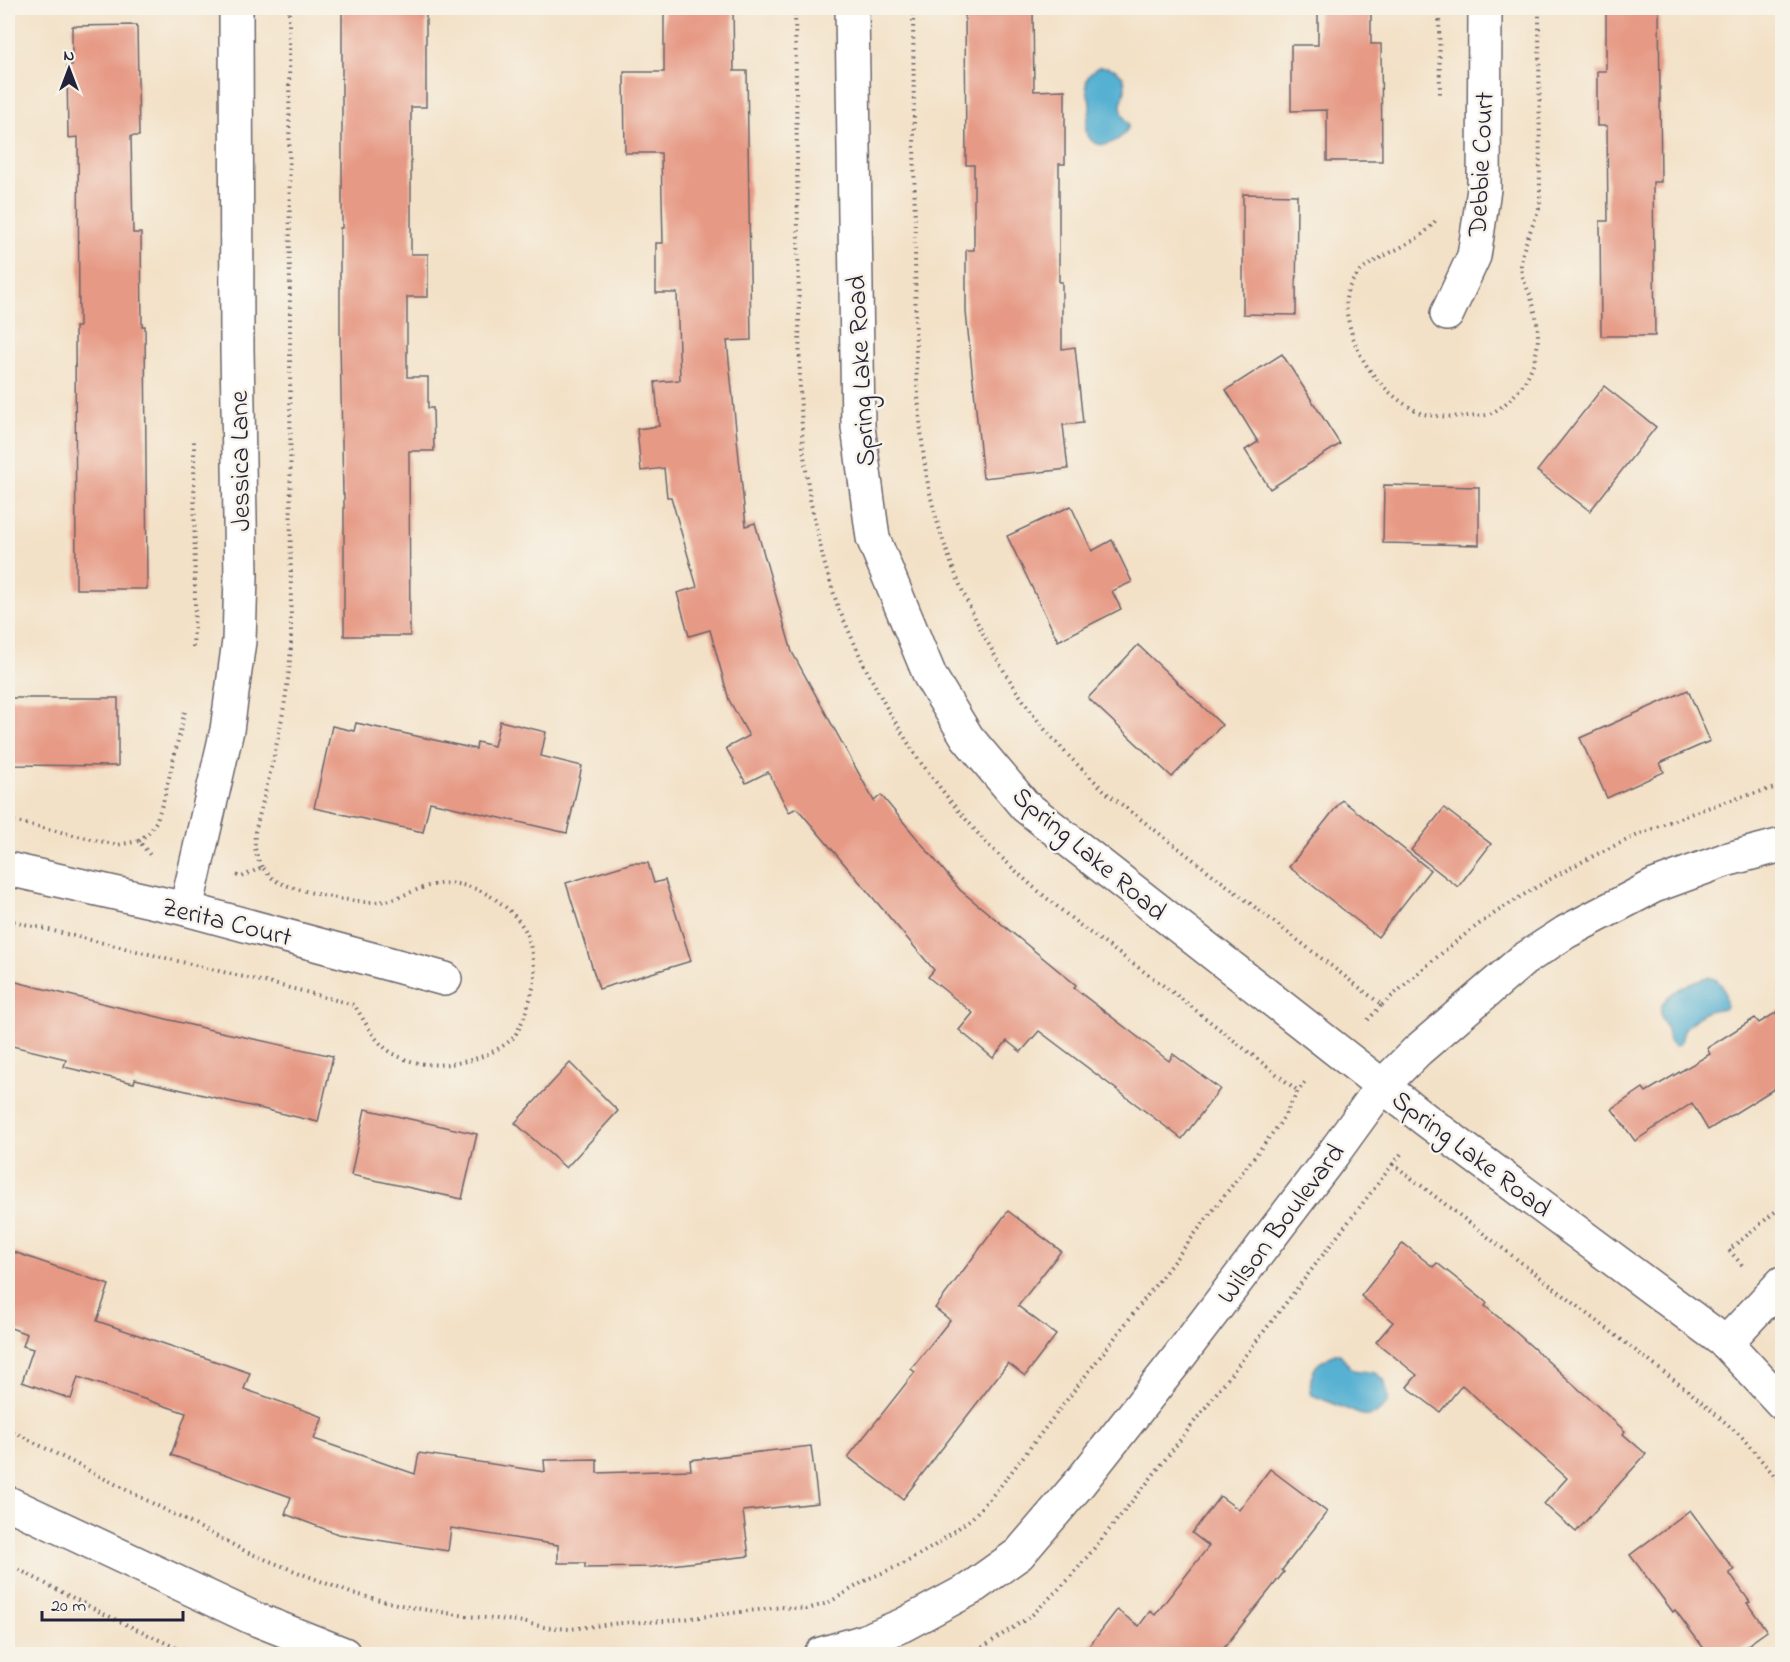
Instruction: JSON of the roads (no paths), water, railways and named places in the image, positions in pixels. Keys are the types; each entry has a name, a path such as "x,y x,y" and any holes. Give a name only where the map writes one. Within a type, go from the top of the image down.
{"street":[{"name":"Jessica Lane","path":"186,909 227,730 239,641 241,576 237,349 236,8"},
{"name":"Spring Lake Road","path":"852,8 858,427 873,538 930,676 967,737 1025,806 1426,1120 1726,1343 1782,1403"},
{"name":"Debbie Court","path":"1447,314 1474,256 1484,189 1485,8"},
{"name":"Wilson Boulevard","path":"821,1654 865,1641 903,1625 970,1589 1019,1554 1078,1485 1168,1371 1383,1085 1417,1051 1523,960 1566,932 1654,886 1725,860 1782,845"},
{"name":"Zerita Court","path":"8,870 186,909 445,979"},
{"path":"1726,1343 1778,1287"},
{"path":"8,1503 253,1618 344,1654"}],"water":[{"path":"1098,67 1113,69 1123,77 1125,88 1121,107 1129,125 1123,135 1112,143 1105,144 1094,142 1086,130 1090,104 1086,82 1091,72"},
{"path":"1708,977 1721,984 1726,1007 1705,1012 1698,1017 1686,1027 1681,1042 1675,1046 1669,1041 1662,1019 1662,1005 1679,989"},
{"path":"1335,1354 1340,1354 1353,1370 1375,1373 1384,1379 1388,1403 1376,1414 1368,1416 1359,1414 1312,1395 1310,1383 1314,1369 1319,1363"}]}
